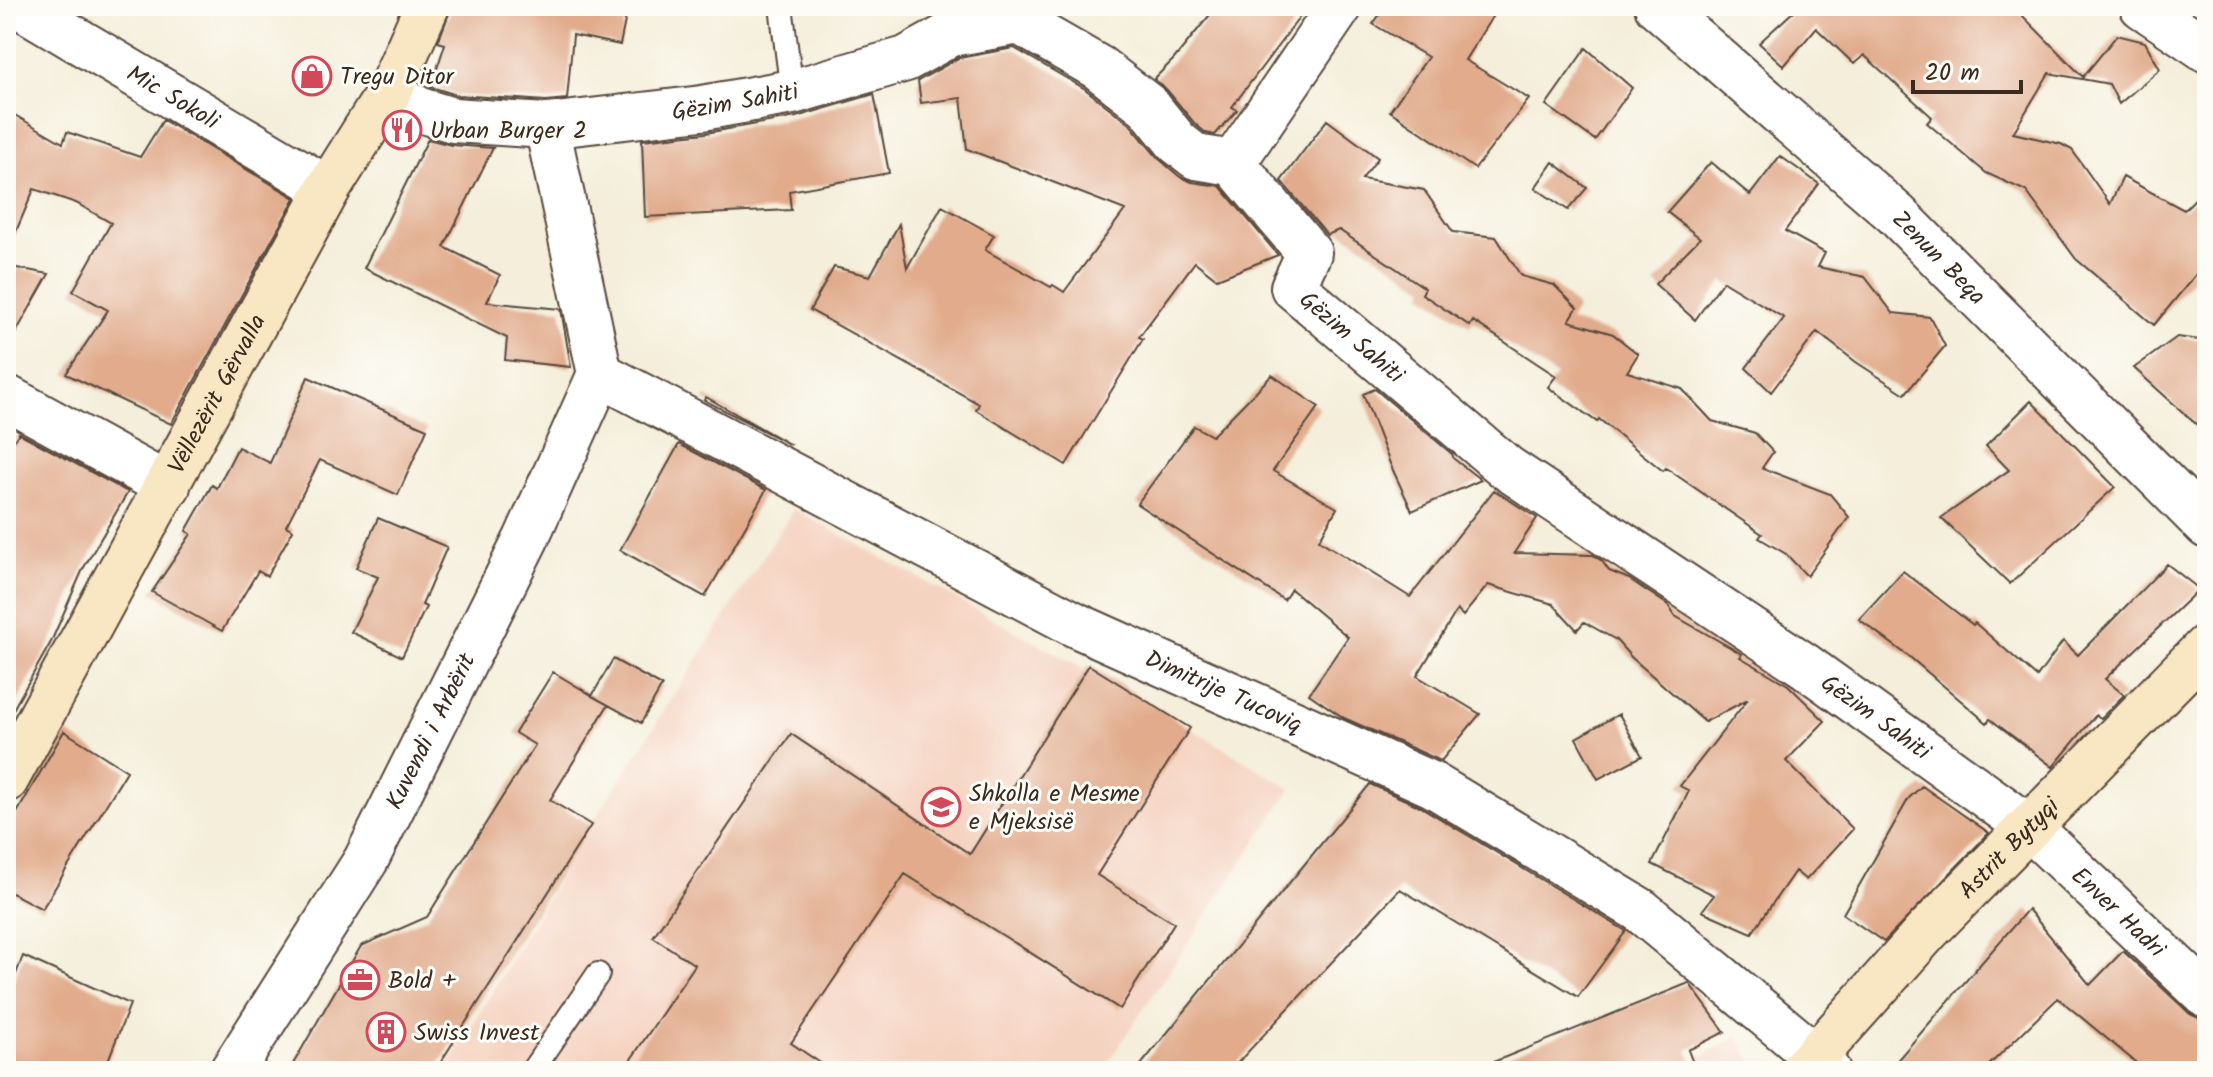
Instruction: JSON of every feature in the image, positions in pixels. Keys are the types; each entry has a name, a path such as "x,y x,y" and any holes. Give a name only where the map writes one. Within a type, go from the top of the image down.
{"street":[{"name":"Mic Sokoli","path":"20,6 328,189"},
{"name":"Vëllezërit Gërvalla","path":"6,780 328,189 389,92 427,6"},
{"path":"1233,163 1340,6"},
{"name":"Zenun Beqa","path":"1657,6 1896,214 2207,526"},
{"path":"2142,6 2207,50"},
{"name":"Gëzim Sahiti","path":"389,92 420,110 453,120 547,126 702,108 792,92 906,59 951,34 1019,22 1099,68 1148,106 1177,142 1196,157 1233,163 1309,253 1293,287 1507,468 1804,665 2029,827"},
{"path":"547,126 600,374"},
{"name":"Dimitrije Tucoviq","path":"600,374 1076,625 1433,785 1640,910 1815,1066"},
{"name":"Kuvendi i Arbërit","path":"232,1071 366,860 526,539 600,374"},
{"path":"6,397 168,486"},
{"name":"Astrit Bytyqi","path":"1815,1066 1927,931 2207,646"},
{"name":"Enver Hadri","path":"2029,827 2207,996"}],"lane":[{"path":"781,6 792,92"},
{"path":"532,1071 598,974"}],"shaded area":[{"name":"Shkolla e Mesme e Mjeksisë","path":"794,509 1190,728 1291,789 1102,1071 445,1071 591,825"},
{"path":"1738,1037 1757,1071 1706,1071 1697,1058"}],"building":[{"path":"452,6 628,6 620,45 573,35 567,99 546,101 457,95 431,87 445,44 438,42"},
{"path":"1217,6 1308,6 1232,107 1237,110 1215,135 1206,133 1195,124 1154,79"},
{"path":"1386,6 1499,6 1465,60 1529,99 1475,169 1390,111 1428,57 1373,24"},
{"path":"1794,6 2013,6 2083,77 2117,35 2145,42 2160,69 2119,104 2109,84 2049,73 2013,133 2061,144 2072,150 2110,204 2123,177 2184,210 2207,187 2207,261 2154,325 2076,259 2026,191 1986,173 1927,123 1932,117 1864,55 1854,64 1816,28 1784,66 1759,43 1796,9"},
{"path":"1014,48 1085,89 1130,124 1158,158 1180,177 1220,186 1278,255 1217,279 1195,262 1139,337 1143,339 1066,465 976,410 979,404 810,310 834,267 870,276 899,224 907,268 942,206 994,235 985,250 1064,292 1125,210 967,149 961,98 921,103 918,81 959,58"},
{"path":"1586,48 1632,88 1595,140 1546,105"},
{"path":"874,94 889,173 789,191 791,210 645,217 642,140 706,133 796,117"},
{"path":"6,110 63,143 67,132 140,157 163,120 295,198 171,424 66,374 108,310 73,291 111,223 76,203 34,189 6,255"},
{"path":"1327,120 1378,158 1362,179 1424,190 1453,232 1496,237 1521,276 1554,285 1577,308 1569,321 1613,334 1638,354 1627,372 1682,389 1712,421 1755,433 1773,452 1762,468 1830,494 1849,517 1807,576 1786,554 1759,538 1762,534 1666,468 1663,471 1599,419 1597,422 1548,387 1556,376 1473,321 1470,326 1422,294 1425,288 1339,230 1327,235 1281,181"},
{"path":"428,139 451,145 493,148 444,247 500,275 487,302 561,309 571,367 505,360 507,338 364,268"},
{"path":"1780,156 1819,184 1785,231 1825,253 1818,267 1865,277 1893,313 1930,317 1945,346 1905,394 1817,332 1771,392 1746,368 1784,318 1723,281 1695,320 1655,284 1700,238 1667,212 1711,162 1750,195"},
{"path":"1553,162 1587,188 1568,210 1535,188"},
{"path":"6,266 49,274 6,350"},
{"path":"2177,337 2207,341 2207,434 2134,368"},
{"path":"1272,375 1319,407 1273,471 1337,508 1319,540 1410,597 1494,490 1537,518 1514,553 1593,555 1609,571 1629,579 1668,605 1675,616 1742,654 1740,657 1788,685 1825,721 1786,761 1853,829 1806,880 1795,871 1752,933 1702,911 1714,895 1652,864 1689,791 1680,786 1748,699 1705,722 1616,640 1584,622 1577,630 1553,604 1488,585 1463,616 1457,610 1417,676 1480,714 1441,761 1344,718 1309,694 1348,637 1291,589 1284,600 1137,504 1194,426 1212,436"},
{"path":"308,377 427,429 398,495 320,460 286,526 293,530 267,576 258,571 222,631 152,592 191,534 186,531 212,485 217,488 238,447 270,463"},
{"path":"1375,389 1481,480 1412,511 1363,394"},
{"path":"706,397 791,445 704,400"},
{"path":"2031,401 2115,487 2010,584 1941,518 2009,470 1986,446"},
{"path":"19,433 128,492 83,569 51,642 6,722 6,452"},
{"path":"679,444 766,490 705,597 620,550"},
{"path":"378,518 447,547 422,605 426,607 402,657 351,632 378,577 356,568"},
{"path":"2167,564 2199,589 2105,679 2124,695 2101,718 2096,715 2053,767 1990,719 1987,723 1911,658 1859,619 1903,571 1973,625 1975,623 2037,677 2063,641 2078,655"},
{"path":"613,659 662,686 641,723 592,696"},
{"path":"1089,665 1190,728 1097,875 1174,923 1120,1009 905,874 791,1043 832,1071 623,1071 695,965 653,937 791,734 970,854"},
{"path":"553,672 608,705 550,800 591,825 435,1071 289,1071 361,946 427,917 535,745 515,733"},
{"path":"1619,714 1642,756 1598,779 1576,738"},
{"path":"64,731 127,771 42,909 6,890 6,832"},
{"path":"1370,784 1421,807 1626,931 1578,997 1400,889 1230,1071 1136,1071"},
{"path":"1922,786 1989,833 1884,942 1843,914 1909,798"},
{"path":"2028,909 2090,985 2123,951 2190,1014 2207,1022 2207,1071 2146,1071 2058,998 1983,1071 1888,1071"},
{"path":"23,956 130,1004 104,1071 6,1071 6,1000"},
{"path":"1689,983 1725,1032 1688,1050 1696,1071 1471,1071"}],"place":[{"name":"Tregu Ditor","path":"312,76"},
{"name":"Urban Burger 2","path":"402,130"},
{"name":"Shkolla e Mesme e Mjeksisë","path":"941,807"},
{"name":"Bold +","path":"360,980"},
{"name":"Swiss Invest","path":"386,1032"}]}
